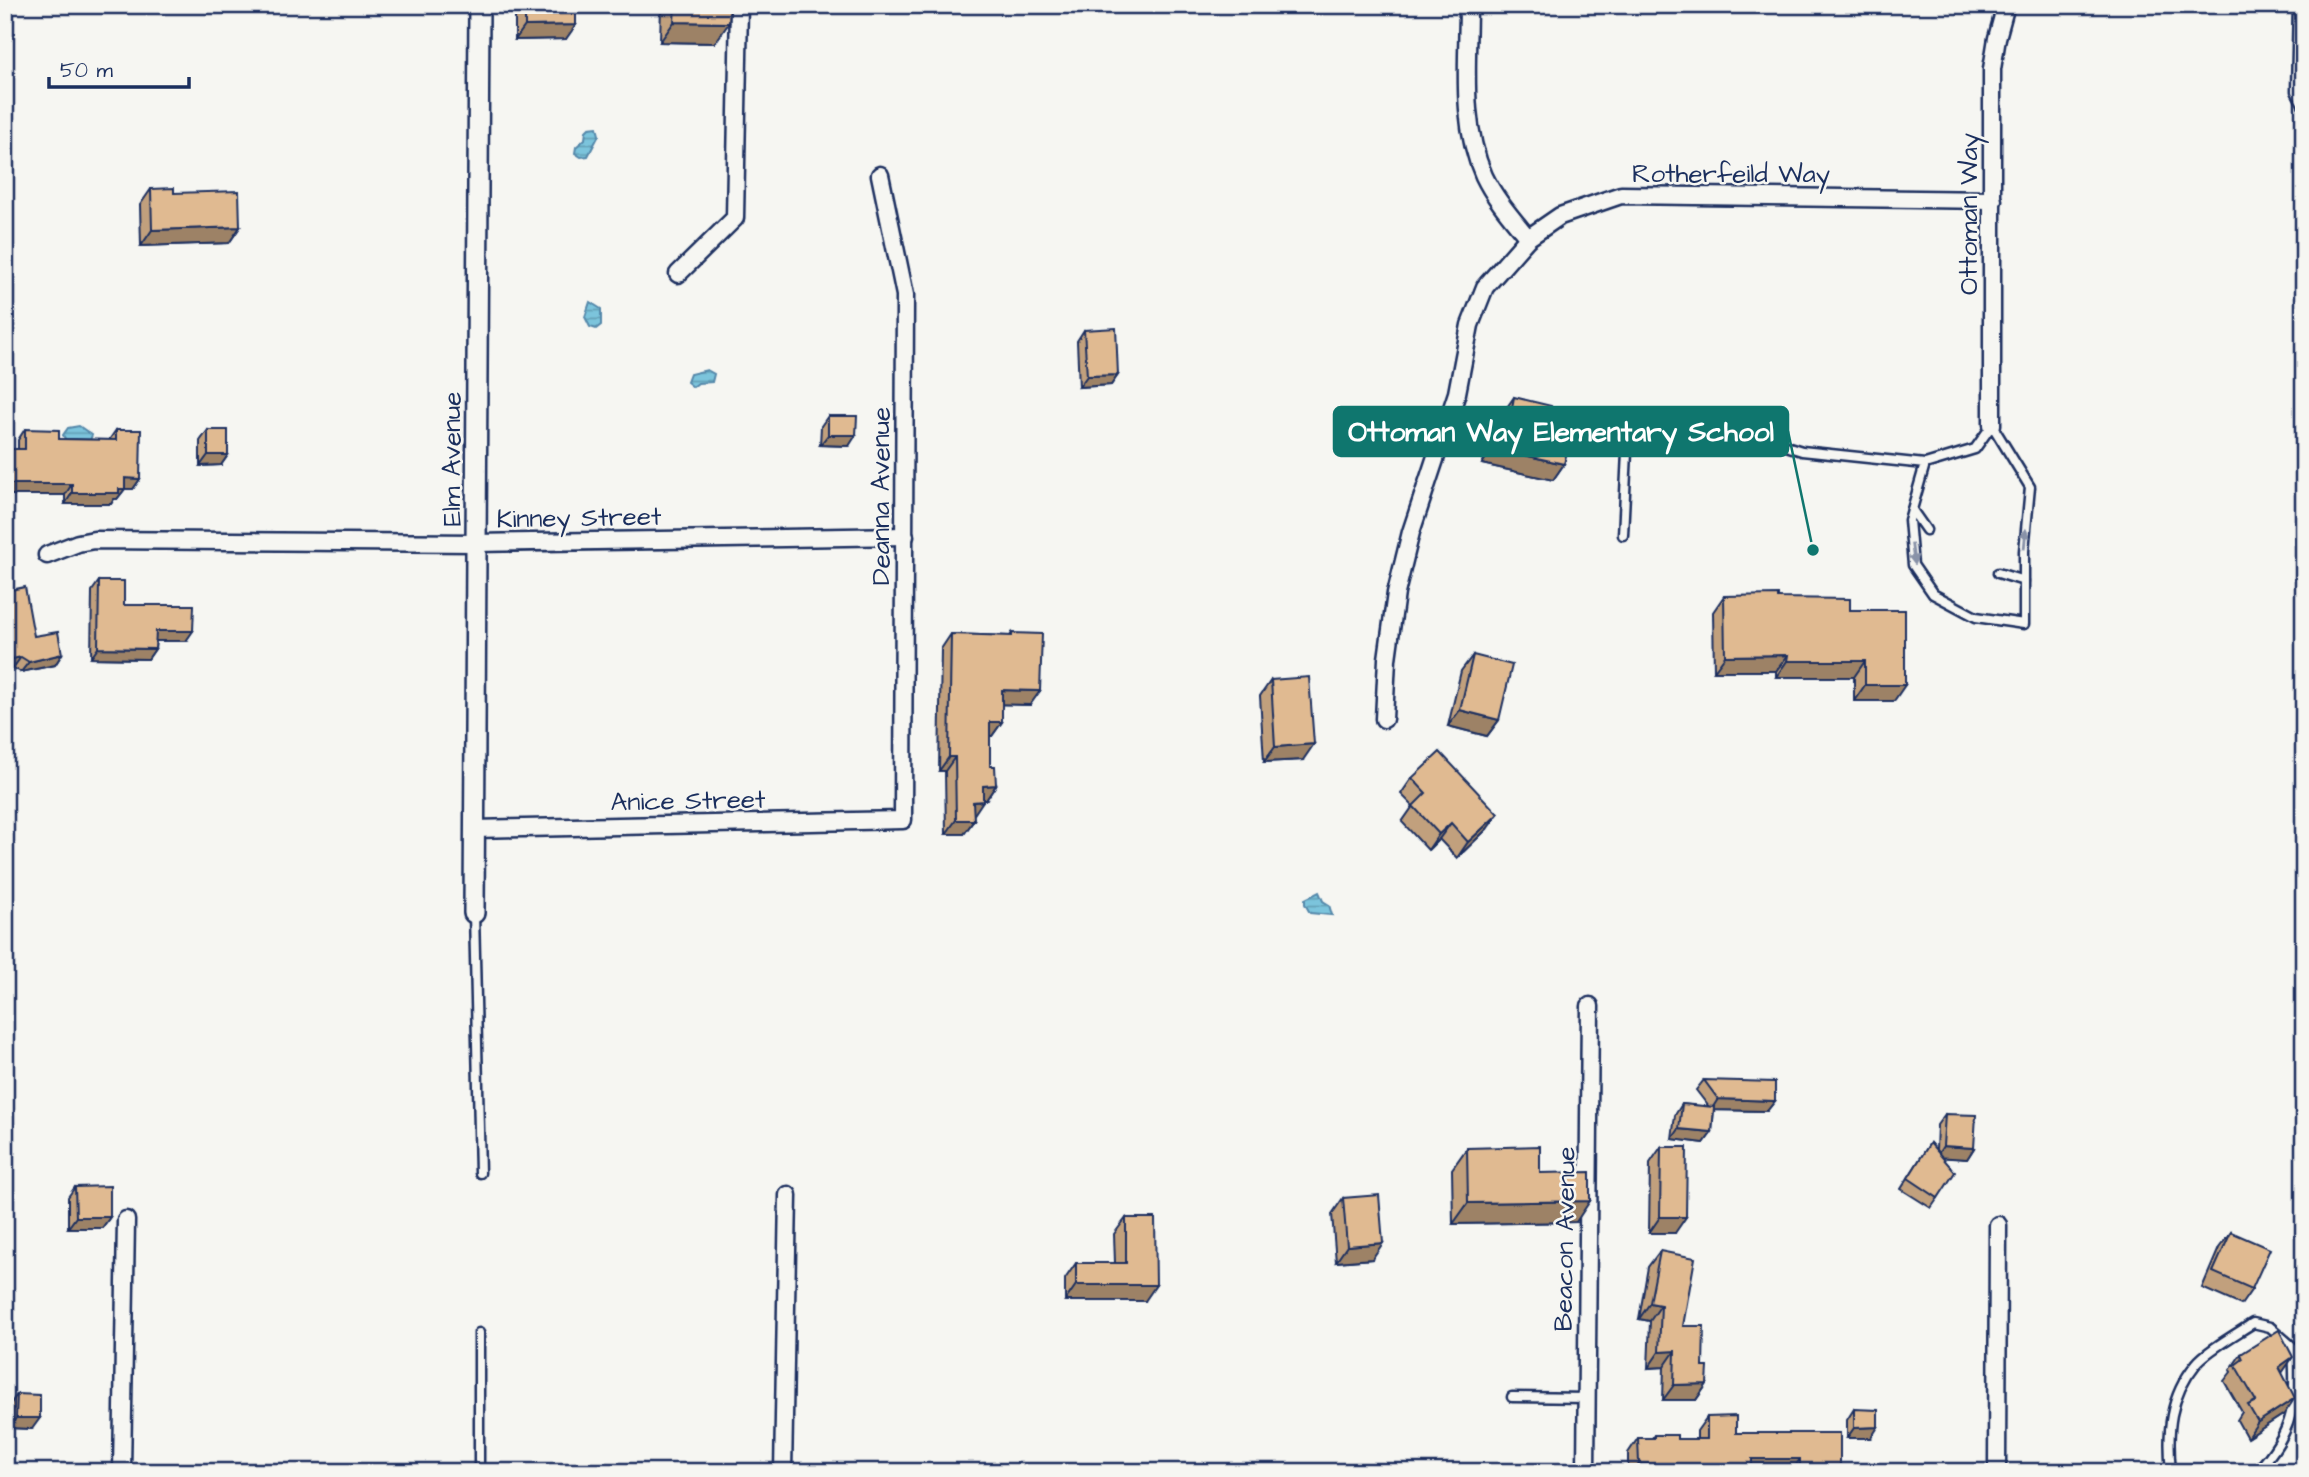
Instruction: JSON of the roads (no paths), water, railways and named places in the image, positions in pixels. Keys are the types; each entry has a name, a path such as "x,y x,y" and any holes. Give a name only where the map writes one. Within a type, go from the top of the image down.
{"street":[{"name":"Elm Avenue","path":"474,914 479,5"},
{"path":"678,274 735,218 739,5"},
{"path":"1468,5 1468,107 1472,139 1484,176 1503,208 1528,238"},
{"name":"Ottoman Way","path":"1992,425 1992,69 2006,5"},
{"name":"Deanna Avenue","path":"880,175 905,295 903,820"},
{"name":"Rotherfeild Way","path":"1384,719 1387,659 1396,593 1411,532 1457,393 1470,324 1485,287 1528,238 1560,216 1621,195 1993,200"},
{"name":"Kinney Street","path":"47,555 94,540 477,543 905,536"},
{"name":"Anice Street","path":"474,830 903,820"},
{"name":"Beacon Avenue","path":"1586,1472 1590,1006"},
{"path":"783,1472 788,1195"},
{"path":"122,1472 125,1220"},
{"path":"1997,1472 1998,1225"}],"lane":[{"path":"2298,5 2296,92 2304,106"},
{"path":"1623,535 1627,452 1654,438 1770,441 1802,451 1925,464 1975,449 1992,425 2030,487 2024,551 2024,624 1976,617 1933,594 1913,565 1909,520 1925,464"},
{"path":"1912,510 1926,530"},
{"path":"1998,573 2024,581"},
{"path":"474,914 480,1173"},
{"path":"2171,1472 2168,1440 2174,1400 2197,1363 2253,1323 2270,1327 2293,1347 2295,1377 2290,1422 2273,1454 2256,1472"},
{"path":"479,1333 479,1472"},
{"path":"1512,1396 1587,1398"}],"water":[{"path":"597,127 599,135 588,156 581,157 575,153 576,147 585,139 586,131"},
{"path":"590,302 601,309 601,325 596,329 590,327 585,317"},
{"path":"707,370 714,374 712,382 698,383 693,387 687,382 690,374"},
{"path":"79,426 92,435 90,440 67,442 63,435 68,428"},
{"path":"1319,892 1323,901 1329,905 1332,915 1310,913 1305,899"}],"place":[{"name":"Ottoman Way Elementary School","path":"1813,550"}]}
